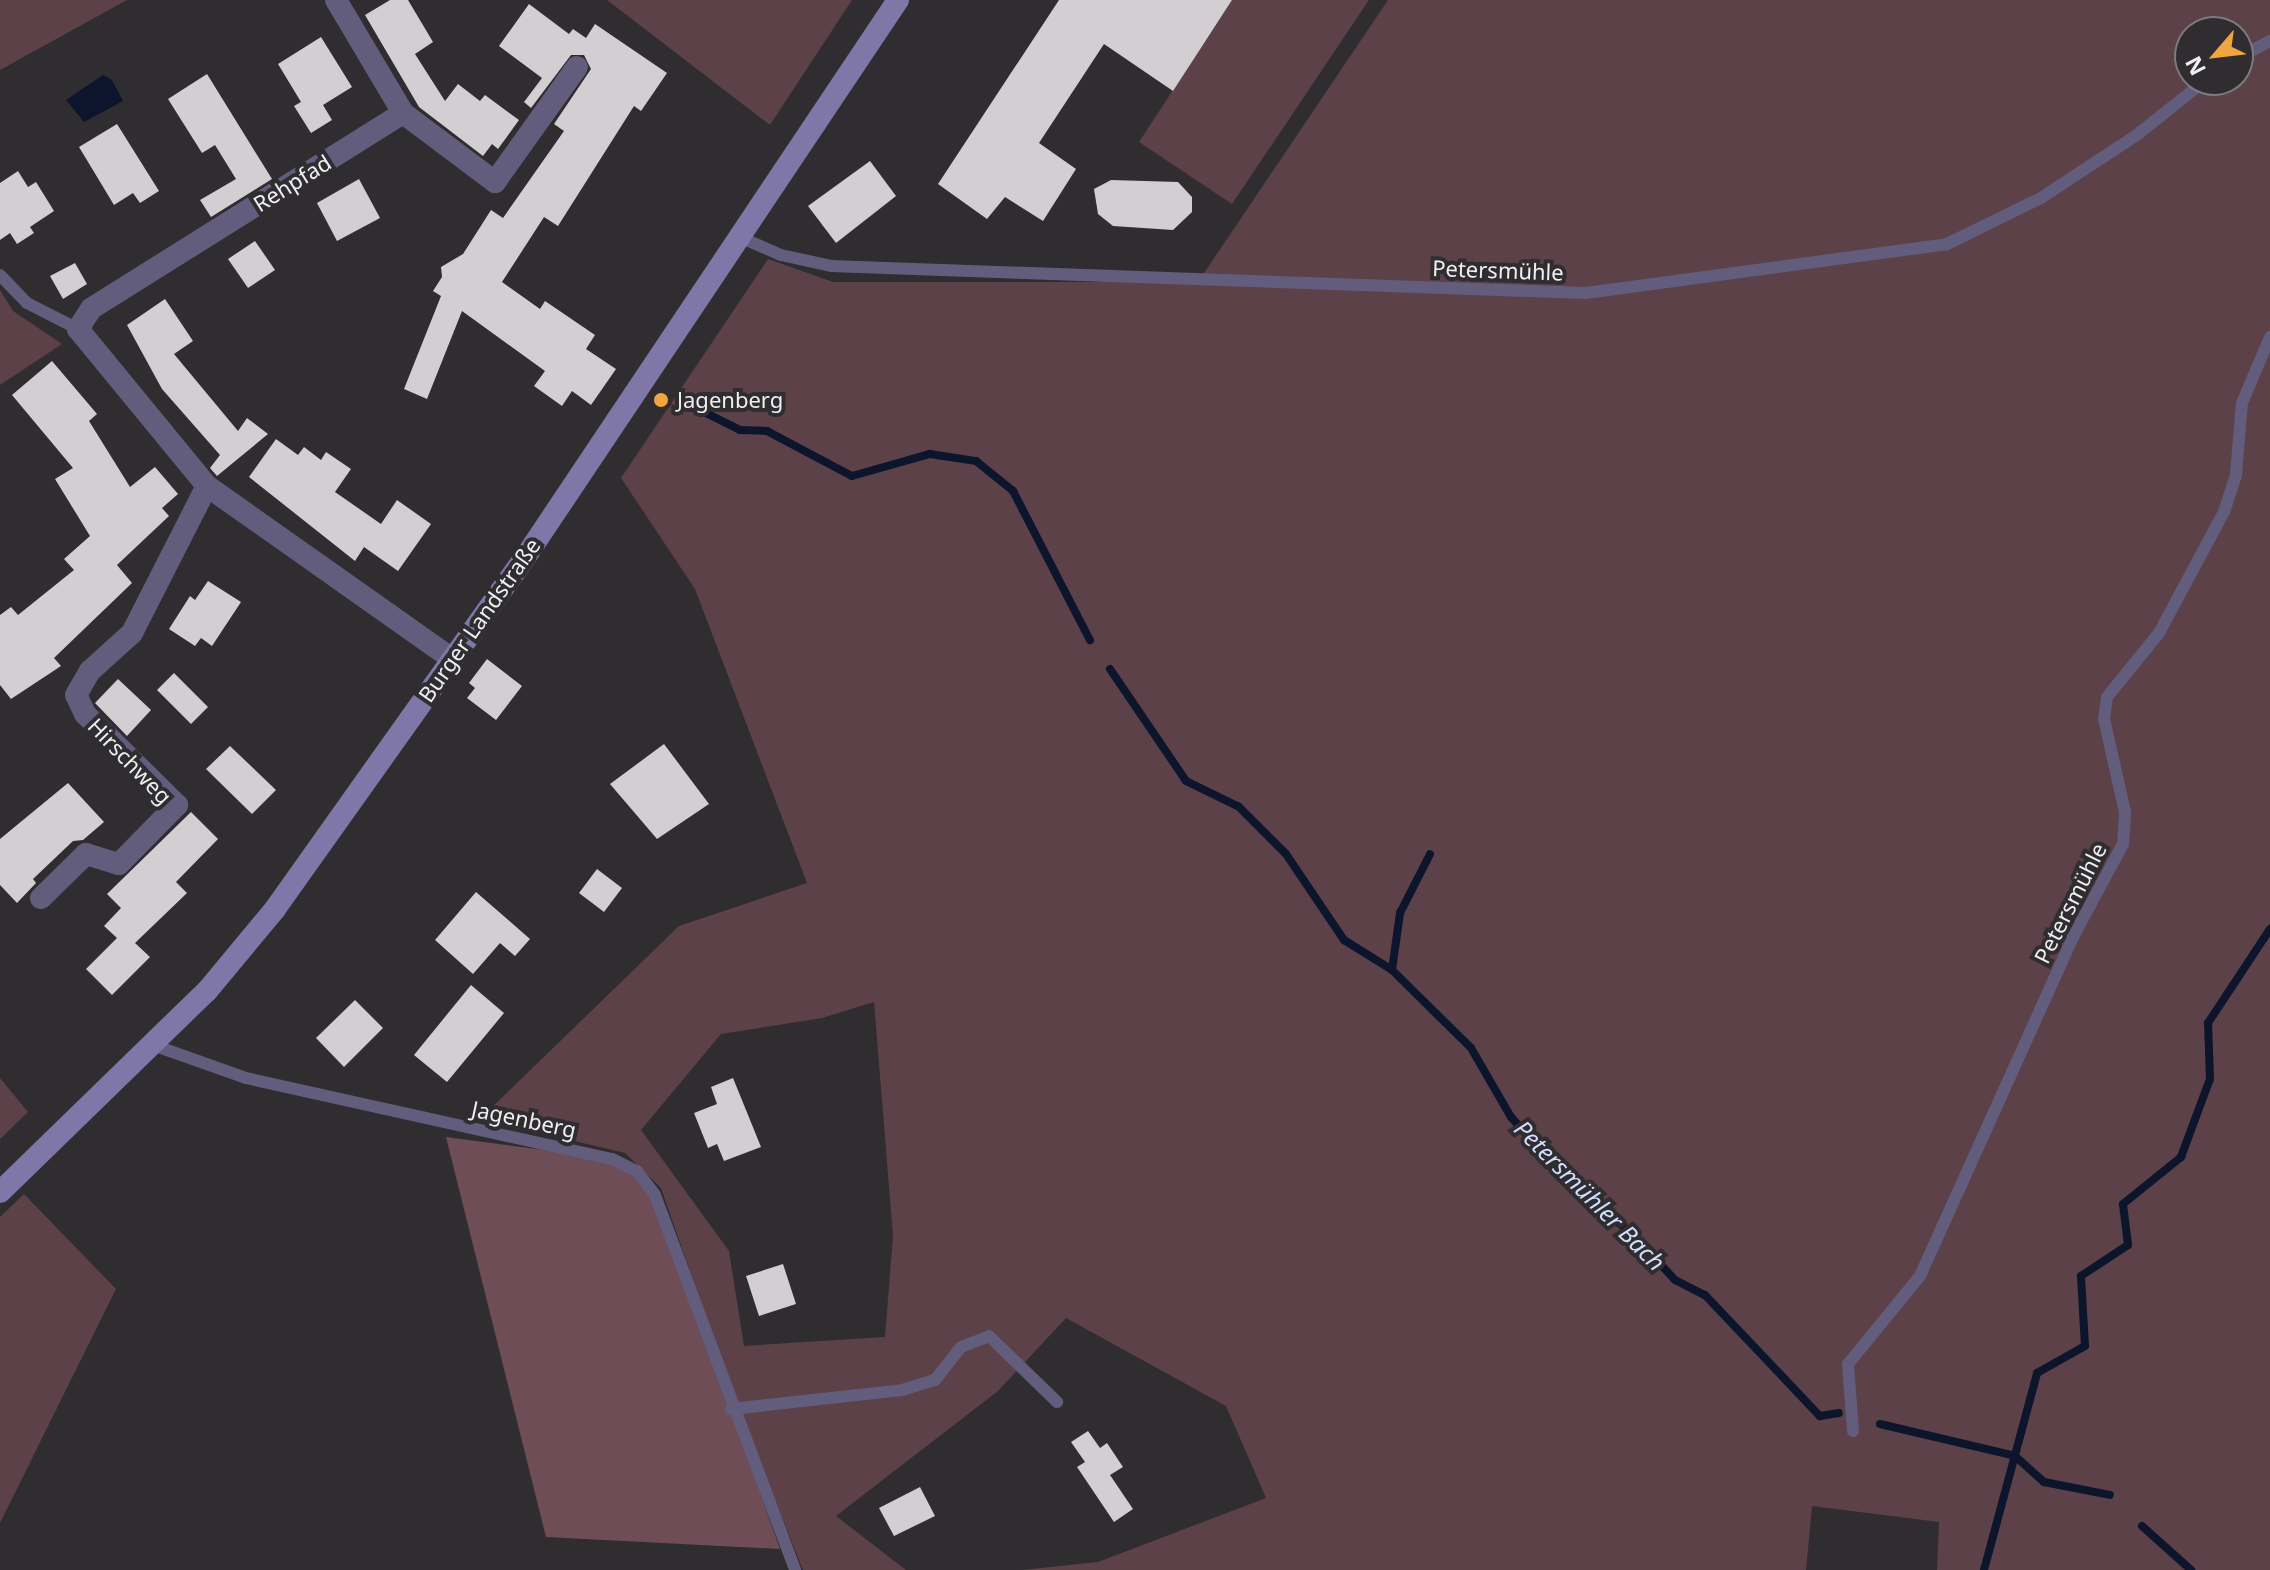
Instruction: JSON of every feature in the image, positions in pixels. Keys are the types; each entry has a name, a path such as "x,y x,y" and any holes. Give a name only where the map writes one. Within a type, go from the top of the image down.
{"main road":[{"name":"Burger Landstraße","path":"0,1192 153,1045 275,909 452,659 742,238 898,0"}],"street":[{"path":"336,0 403,113 495,182 577,67"},
{"name":"Rehpfad","path":"78,329 91,309 403,113"},
{"path":"78,329 207,486 452,659"},
{"name":"Hirschweg","path":"41,898 86,854 119,864 177,805 85,714 76,695 90,671 132,633 207,486"}],"lane":[{"name":"Petersmühle","path":"742,238 781,255 831,266 1586,293 1947,244 2041,198 2138,134 2186,96"},
{"path":"0,275 19,297 78,329"},
{"name":"Petersmühle","path":"1853,1431 1848,1364 1920,1276 2072,939 2123,844 2124,802 2104,719 2107,697 2159,633 2224,512 2236,474 2242,403 2270,337"},
{"name":"Jagenberg","path":"153,1045 246,1078 612,1159 637,1171 655,1195 731,1409 795,1570"},
{"path":"731,1409 902,1390 935,1380 961,1347 989,1336 1057,1402"}],"shaded area":[{"path":"0,0 127,0 0,70"},
{"path":"607,0 852,0 770,125"},
{"path":"1232,0 1369,0 1232,204 1139,142"},
{"path":"1388,0 2270,0 2270,1570 1937,1570 1939,1522 1812,1506 1806,1570 1022,1570 1098,1562 1266,1498 1226,1406 1066,1318 998,1391 836,1516 906,1570 803,1570 732,1392 661,1188 625,1153 490,1121 487,1112 679,926 807,883 695,589 621,478 768,259 833,282 1198,282","holes":["874,1002 893,1236 885,1337 744,1346 729,1251 641,1130 721,1034 822,1018"]},
{"path":"0,290 13,311 62,344 0,385"},
{"path":"0,1078 28,1112 0,1139"},
{"path":"446,1137 612,1159 637,1171 655,1195 780,1549 546,1537"},
{"path":"24,1194 116,1289 0,1523 0,1217"}],"water":[{"path":"103,75 112,80 123,101 84,122 66,100"}],"building":[{"path":"390,0 408,0 433,42 415,54 445,101 458,84 480,101 485,95 519,120 498,149 492,144 483,156 419,107 365,15"},
{"path":"1059,0 1232,0 1173,91 1104,44 1039,143 1076,169 1043,221 1005,197 987,219 938,184"},
{"path":"529,4 569,34 573,29 586,38 595,24 667,73 641,111 634,106 558,226 544,217 502,282 540,309 545,301 595,335 586,349 616,369 591,405 572,391 562,406 534,386 545,371 462,311 427,399 404,389 441,296 433,291 442,277 441,267 463,254 491,210 503,218 564,131 554,124 591,69 584,55 571,55 531,108 524,102 542,78 499,46"},
{"path":"321,37 352,87 323,105 332,120 311,133 294,106 301,102 278,64"},
{"path":"207,74 272,179 211,217 200,200 236,179 215,145 202,153 168,99"},
{"path":"117,124 159,191 140,203 133,193 114,205 79,147"},
{"path":"870,161 896,196 836,243 808,206"},
{"path":"18,171 28,187 36,182 54,211 30,227 34,233 17,244 10,233 0,240 0,183"},
{"path":"359,179 380,218 337,241 317,203"},
{"path":"1111,180 1178,182 1192,197 1192,212 1173,230 1113,226 1098,214 1094,189"},
{"path":"255,241 275,270 248,288 228,259"},
{"path":"75,263 87,284 63,299 50,276"},
{"path":"165,299 193,341 174,354 238,431 247,418 268,434 217,476 210,468 220,455 162,389 127,325"},
{"path":"52,361 97,414 89,421 130,487 155,467 178,494 162,508 169,516 117,565 132,583 54,658 61,666 11,699 0,685 0,615 11,607 18,615 74,570 64,559 90,536 55,479 73,468 12,395"},
{"path":"276,439 298,455 304,447 321,460 326,452 351,469 335,492 381,524 397,500 431,524 398,571 364,547 355,561 249,477"},
{"path":"208,581 241,602 212,646 201,638 195,646 169,629 190,596 195,600"},
{"path":"487,659 522,686 496,720 467,698 475,688 469,683"},
{"path":"174,673 208,707 191,724 157,690"},
{"path":"118,679 151,710 127,736 95,703"},
{"path":"664,744 709,804 657,839 610,784"},
{"path":"230,746 276,790 252,814 206,769"},
{"path":"68,783 104,822 83,840 73,841 33,879 36,883 17,903 0,885 0,839"},
{"path":"191,812 218,839 176,882 187,893 135,943 150,957 112,995 86,969 117,938 104,926 121,908 107,894"},
{"path":"597,869 622,888 604,912 579,893"},
{"path":"476,892 530,939 515,956 500,943 473,974 435,940"},
{"path":"471,985 504,1013 447,1082 414,1055"},
{"path":"355,1000 383,1028 344,1067 316,1038"},
{"path":"733,1078 761,1147 724,1161 717,1144 708,1148 694,1113 717,1104 711,1087"},
{"path":"783,1264 796,1304 759,1316 746,1276"},
{"path":"1088,1431 1100,1448 1107,1443 1123,1467 1110,1475 1133,1509 1114,1522 1077,1467 1085,1462 1071,1442"},
{"path":"920,1487 935,1516 894,1536 879,1508"}],"waterway":[{"name":"Petersmühler Bach","path":"704,412 740,430 767,431 852,476 930,454 976,461 1013,491 1090,640"},
{"name":"Petersmühler Bach","path":"1110,669 1186,781 1239,807 1286,854 1344,940 1392,970 1471,1048 1511,1117 1561,1173 1634,1236 1675,1280 1705,1295 1820,1416 1839,1413"},
{"path":"1392,970 1400,913 1430,854"},
{"path":"1984,1570 2037,1373 2085,1346 2081,1276 2128,1245 2123,1204 2181,1157 2210,1079 2208,1023 2270,929"},
{"name":"Petersmühler Bach","path":"1880,1424 2015,1456 2044,1482 2110,1495"},
{"path":"2142,1526 2191,1570"}],"place":[{"name":"Jagenberg","path":"661,400"}]}
